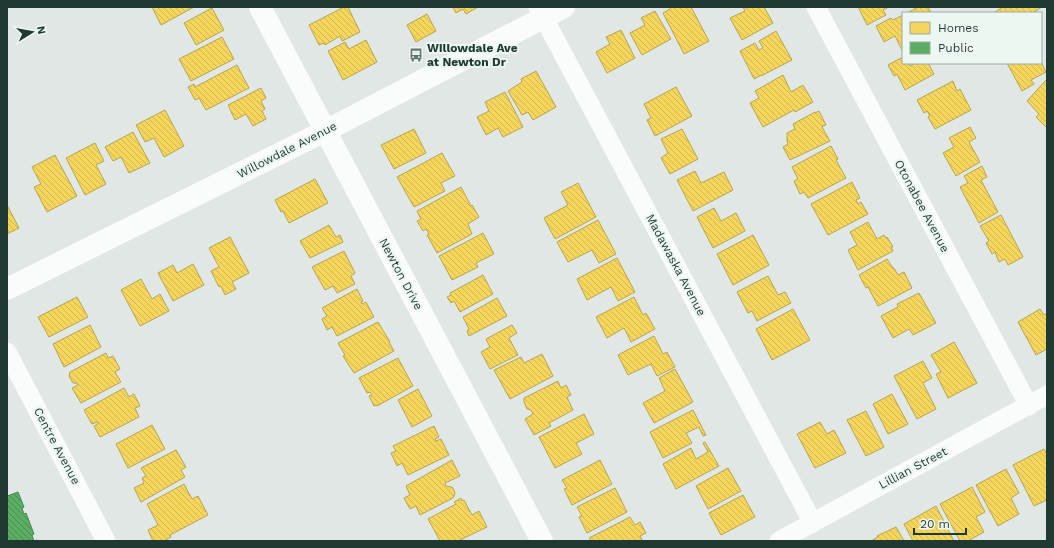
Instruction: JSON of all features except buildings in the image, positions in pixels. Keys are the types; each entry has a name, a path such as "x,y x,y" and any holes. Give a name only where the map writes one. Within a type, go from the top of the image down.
{"street":[{"name":"Newton Drive","path":"260,7 542,541"},
{"name":"Willowdale Avenue","path":"7,289 325,131 541,12 564,7"},
{"name":"Otonabee Avenue","path":"816,7 1029,406"},
{"name":"Madawaska Avenue","path":"541,12 813,523"},
{"name":"Centre Avenue","path":"7,352 106,541"},
{"name":"Lillian Street","path":"779,541 1047,395"}],"place":[{"name":"Willowdale Ave at Newton Dr","path":"416,55"}]}
